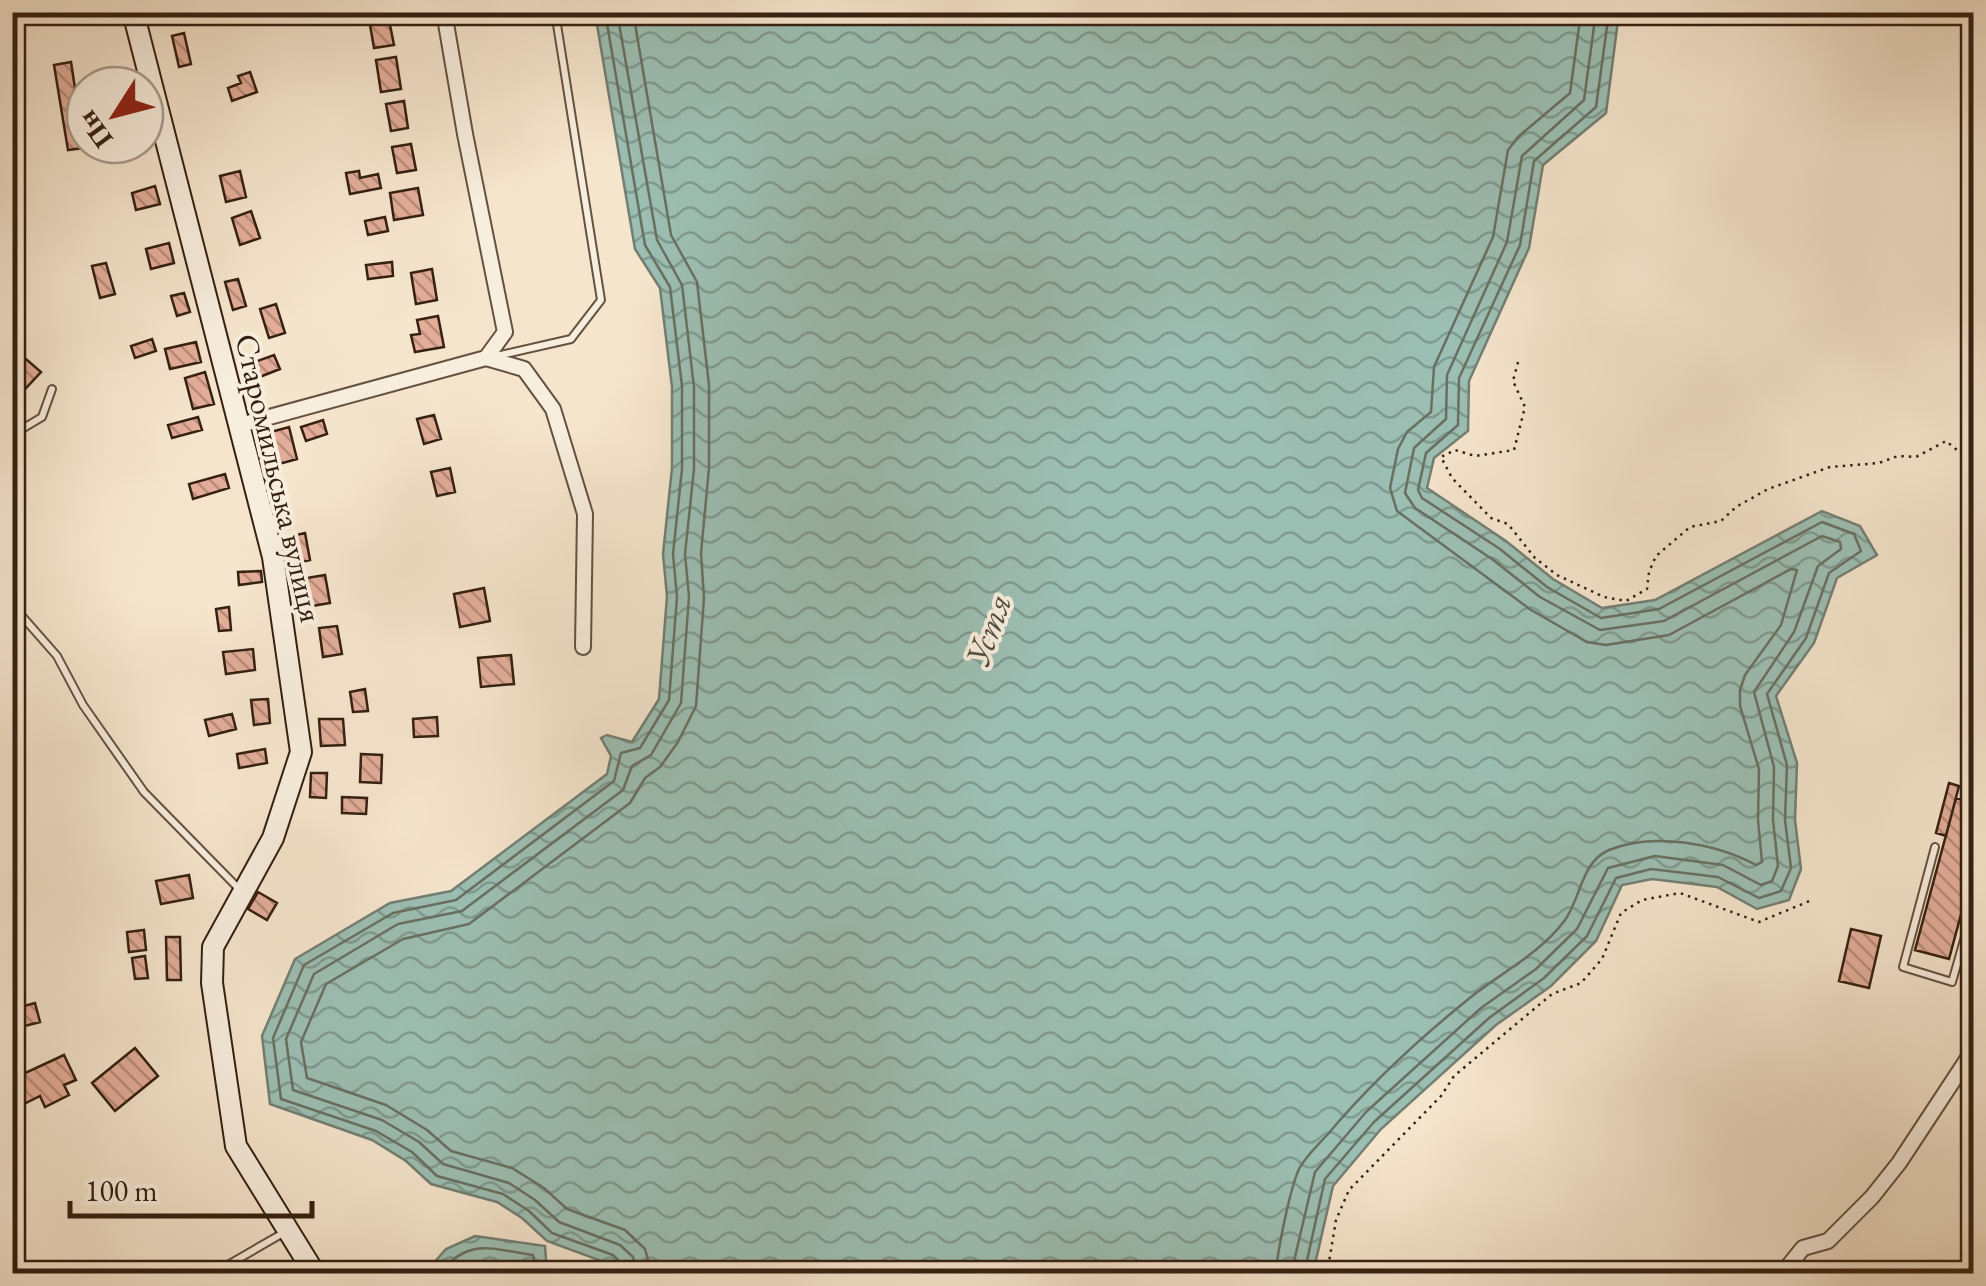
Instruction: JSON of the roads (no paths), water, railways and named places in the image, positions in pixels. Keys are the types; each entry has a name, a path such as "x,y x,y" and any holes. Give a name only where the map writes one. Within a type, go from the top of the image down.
{"street":[{"name":"Старомильська вулиця","path":"134,12 273,557 301,752 272,838 213,948 212,983 236,1146 315,1274"},
{"path":"444,12 506,332 486,358"},
{"path":"240,425 486,358 524,370 553,409 585,514 583,648"},
{"path":"1782,1274 1803,1248 1828,1241 1872,1197 1974,1050"}],"lane":[{"path":"486,358 570,339 602,300 555,12"},
{"path":"12,436 42,417 52,389"},
{"path":"12,613 20,616 57,656 83,704 144,792 242,892"},
{"path":"1935,847 1903,968 1952,982 1974,905"},
{"path":"212,1274 288,1230"}],"water":[{"name":"Устя","path":"595,13 1619,13 1606,113 1543,165 1529,248 1469,381 1468,431 1434,458 1427,488 1506,541 1553,579 1602,608 1655,600 1822,511 1860,526 1877,555 1837,578 1814,643 1776,696 1797,763 1795,820 1801,869 1789,900 1757,909 1717,887 1652,879 1622,885 1596,941 1551,986 1496,1025 1381,1129 1333,1186 1313,1273 618,1273 607,1263 547,1241 497,1202 431,1184 406,1161 372,1140 270,1104 262,1036 295,959 390,903 451,891 607,774 611,756 601,738 607,735 632,742 659,699 667,596 663,554 672,468 672,387 660,288 635,249"},
{"path":"475,1236 545,1246 547,1273 425,1273 446,1249"}]}
